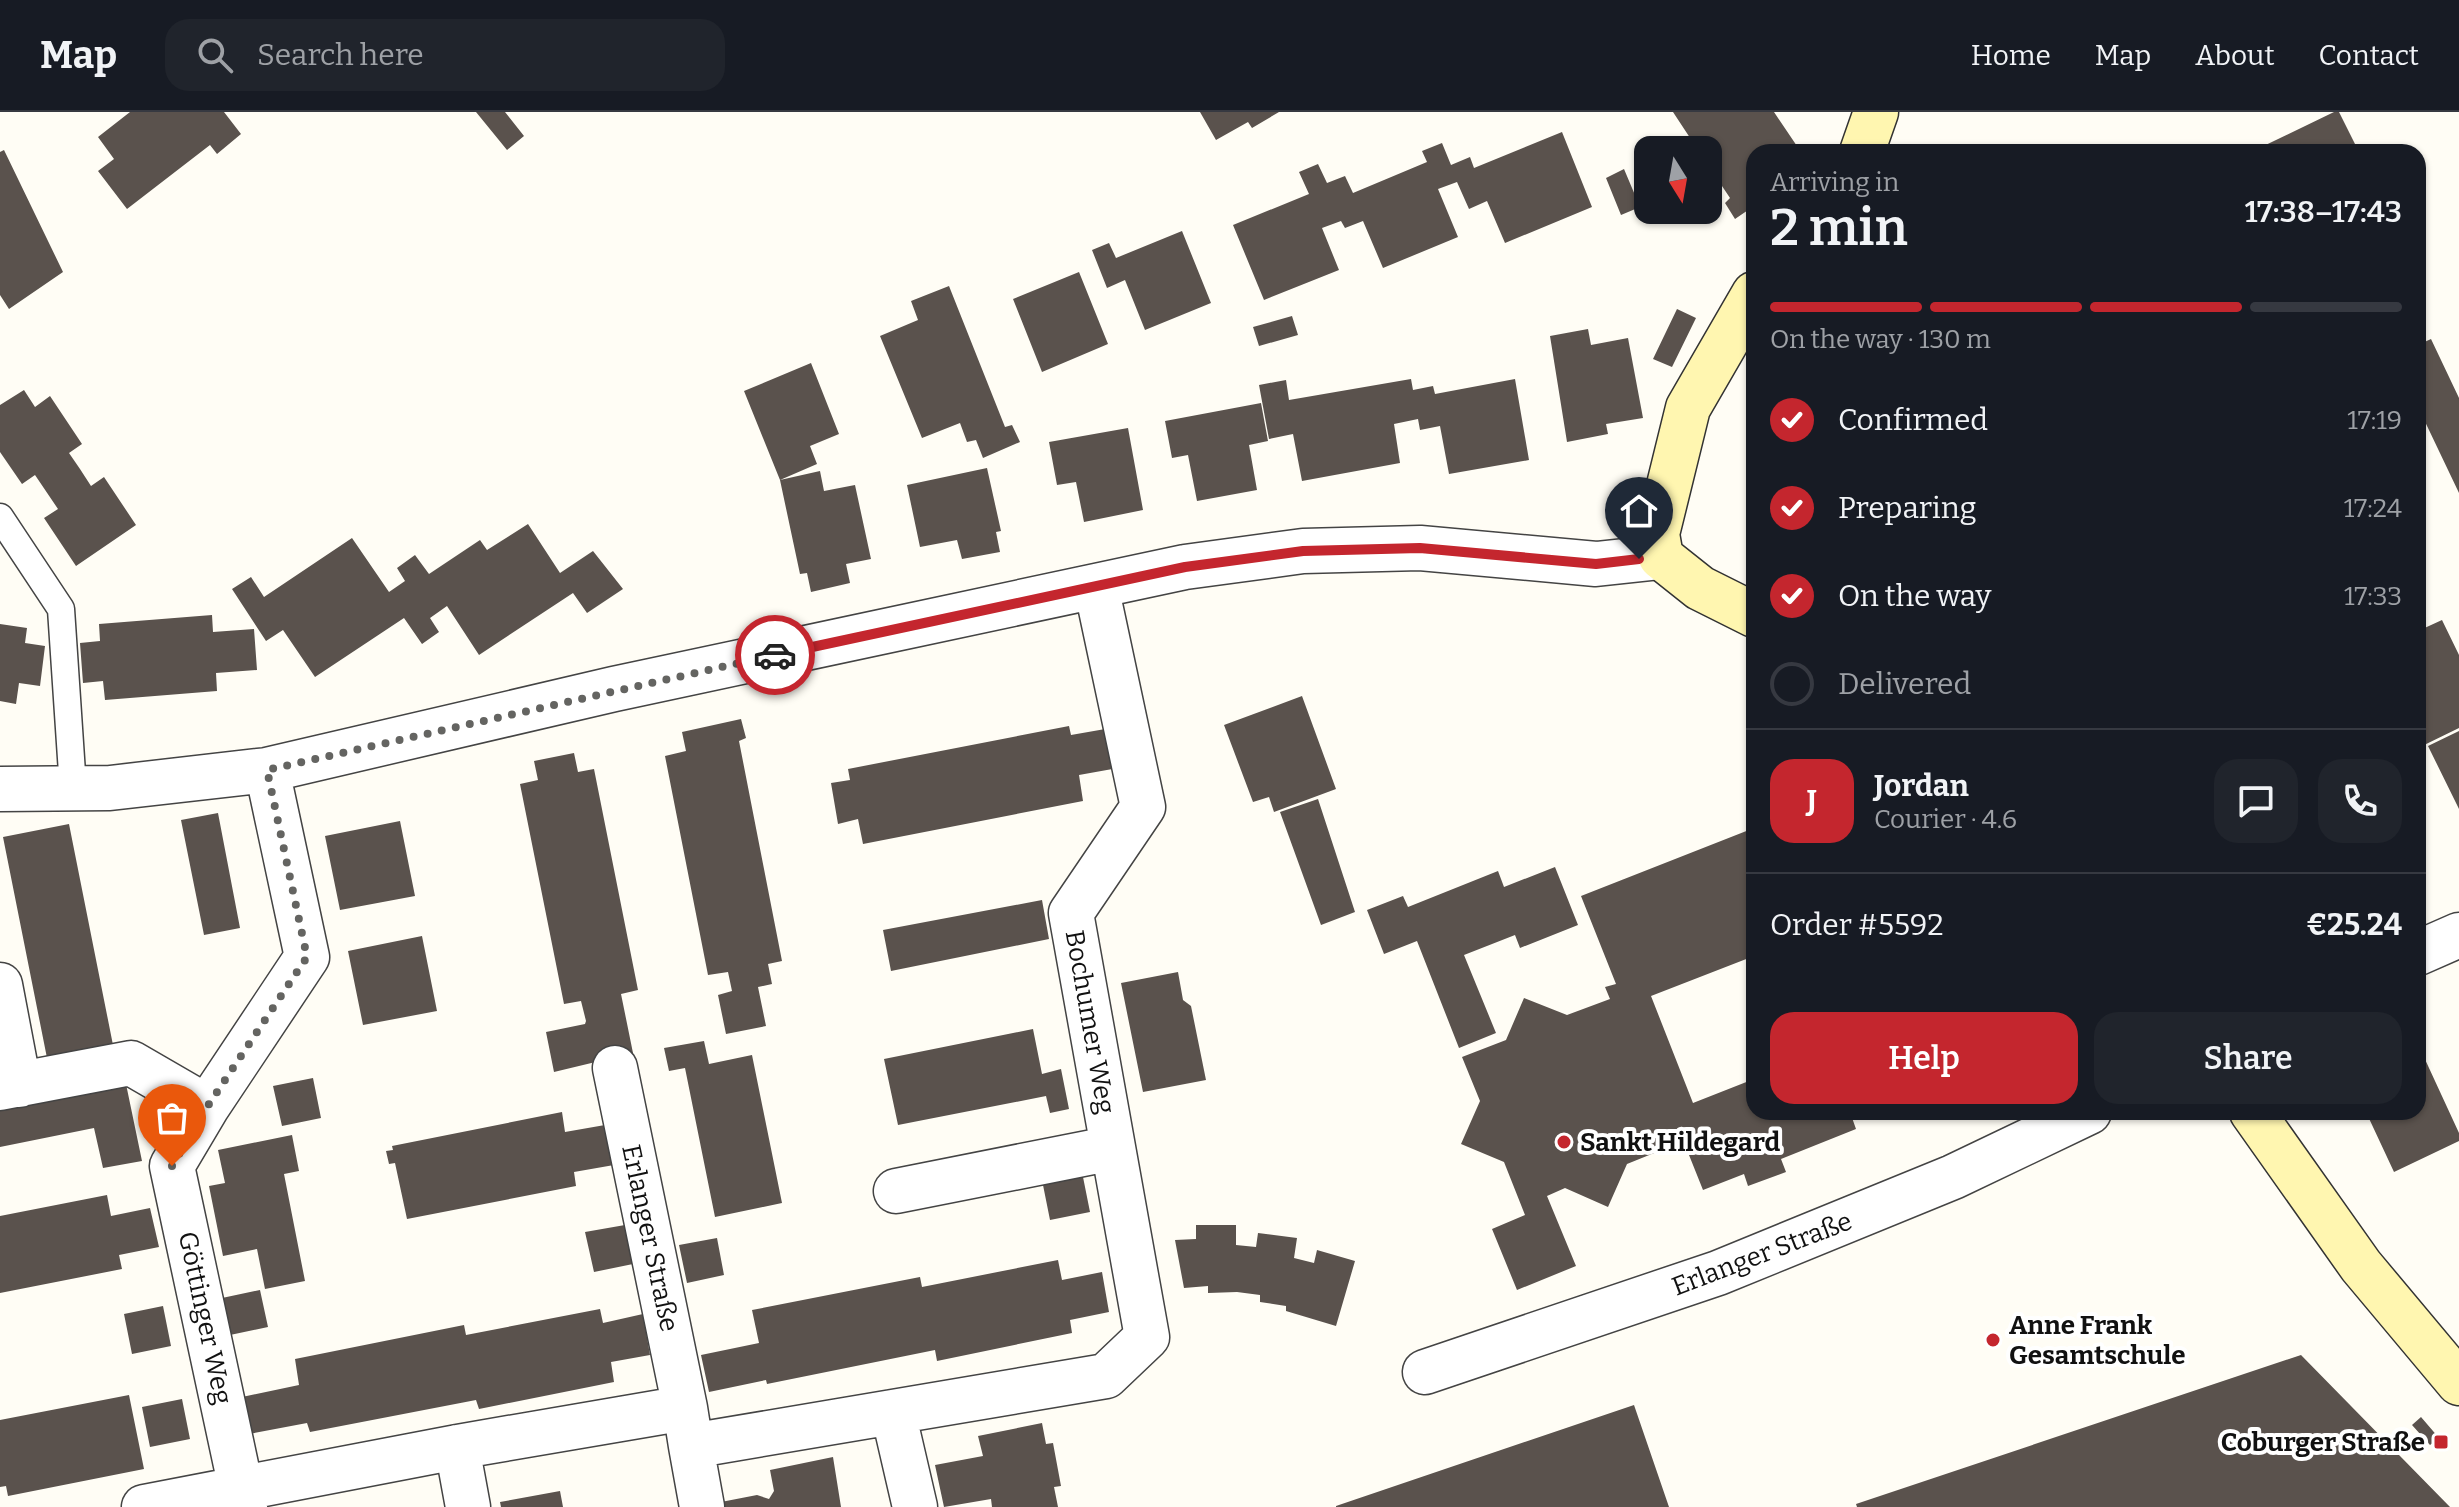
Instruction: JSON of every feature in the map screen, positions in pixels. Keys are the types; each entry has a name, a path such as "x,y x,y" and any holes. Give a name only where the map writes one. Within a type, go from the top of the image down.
{"street":[{"path":"1865,144 1876,112"},
{"path":"1746,308 1688,408 1657,534 1661,557 1700,588 1746,611"},
{"path":"0,789 110,788 267,770 614,689 1185,567 1303,551 1420,548 1596,564 1661,557"},
{"name":"Bochumer Weg","path":"893,1412 1106,1376 1147,1337 1071,913 1143,807 1096,586"},
{"name":"Göttinger Weg","path":"244,1498 172,1166 207,1107 307,957 267,770"},
{"path":"2426,949 2459,935"},
{"path":"0,985 10,1086 131,1063 207,1107"},
{"name":"Erlanger Straße","path":"615,1068 702,1507"},
{"name":"Erlanger Straße","path":"1425,1372 1718,1273 1953,1177 2072,1120"},
{"path":"2258,1120 2361,1266 2459,1383"},
{"name":"Bochumer Weg","path":"896,1191 1113,1148"},
{"path":"144,1507 244,1498 457,1447 893,1412 915,1507"},
{"path":"457,1447 468,1507"}],"lane":[{"path":"0,517 61,609 73,788"}],"building":[{"path":"130,112 224,112 241,134 217,154 210,145 127,209 98,171 114,159 98,137"},
{"path":"476,112 505,112 524,136 507,150"},
{"path":"1200,112 1279,112 1252,128 1248,122 1216,140"},
{"path":"1673,112 1774,112 1796,144 1746,144 1746,211 1735,219 1725,203 1730,198 1722,186 1722,136 1689,136"},
{"path":"2339,112 2355,144 2268,144"},
{"path":"1562,132 1592,207 1505,243 1487,201 1469,209 1457,182 1438,189 1458,237 1383,268 1363,221 1345,228 1341,221 1322,228 1339,270 1264,300 1233,225 1309,194 1299,172 1318,164 1327,183 1345,176 1353,193 1427,162 1422,151 1442,143 1451,165 1470,157 1474,168"},
{"path":"4,150 63,272 9,309 0,295 0,152"},
{"path":"1624,169 1634,193 1634,210 1621,215 1606,178"},
{"path":"1182,231 1211,303 1145,330 1125,280 1107,288 1092,250 1109,243 1116,258"},
{"path":"1079,272 1108,344 1042,372 1013,299"},
{"path":"949,286 1005,427 1012,425 1020,442 983,458 976,440 967,442 960,423 922,438 880,336 918,320 911,301"},
{"path":"1677,309 1696,318 1672,367 1653,359"},
{"path":"1292,316 1298,335 1259,346 1253,327"},
{"path":"1588,329 1591,345 1628,338 1643,418 1606,424 1608,434 1567,442 1550,336"},
{"path":"2431,339 2459,398 2459,493 2426,424 2426,341"},
{"path":"811,363 839,434 810,446 817,464 780,480 744,391"},
{"path":"1411,379 1413,390 1433,386 1435,394 1515,379 1529,460 1449,474 1440,426 1420,430 1418,419 1394,424 1400,463 1302,481 1293,434 1269,439 1259,385 1286,380 1289,400"},
{"path":"24,390 35,407 50,396 82,444 69,453 91,486 104,477 136,525 76,566 44,518 58,509 35,475 22,484 0,452 0,405"},
{"path":"1261,403 1268,441 1249,445 1257,490 1197,501 1188,455 1172,458 1165,421"},
{"path":"1128,428 1143,510 1084,522 1076,482 1057,485 1049,442"},
{"path":"987,468 1001,531 996,532 1000,552 962,559 957,540 920,547 907,485"},
{"path":"820,471 824,491 855,485 871,559 846,564 850,583 811,592 807,573 800,574 780,480"},
{"path":"528,524 560,573 593,551 623,589 587,613 573,593 479,655 447,606 430,618 439,632 422,644 404,618 315,677 283,630 266,641 232,589 251,577 264,597 352,538 389,592 405,581 397,568 415,555 429,574 480,540 487,550"},
{"path":"212,615 213,632 254,629 257,670 216,673 217,691 105,700 103,681 83,683 80,643 100,641 99,624"},
{"path":"2442,620 2459,655 2459,728 2426,744 2426,627"},
{"path":"0,624 27,628 25,643 45,646 40,686 19,683 16,704 0,701"},
{"path":"1302,696 1336,789 1274,812 1269,797 1253,802 1224,725"},
{"path":"741,719 746,738 739,741 782,961 768,964 772,984 758,987 766,1026 726,1034 718,995 732,991 728,972 708,975 665,756 686,751 682,732"},
{"path":"1069,726 1071,735 1111,728 1118,768 1079,775 1083,801 863,844 858,819 838,824 831,783 850,780 848,769"},
{"path":"2459,731 2459,809 2428,746"},
{"path":"574,753 578,772 594,769 638,990 621,994 633,1053 554,1072 546,1032 585,1024 586,1021 581,1001 564,1004 520,784 538,780 534,761"},
{"path":"1318,799 1355,912 1321,925 1280,812"},
{"path":"218,813 240,928 204,935 181,820"},
{"path":"400,821 415,896 340,910 325,836"},
{"path":"69,824 113,1045 47,1058 3,837"},
{"path":"1746,831 1746,959 1651,996 1693,1103 1746,1082 1746,1120 1853,1120 1856,1129 1781,1159 1786,1172 1748,1186 1744,1174 1703,1190 1681,1135 1666,1140 1669,1147 1627,1164 1608,1207 1565,1188 1547,1196 1576,1266 1517,1290 1492,1229 1525,1215 1504,1162 1461,1144 1480,1101 1462,1057 1506,1040 1524,998 1567,1015 1610,999 1605,987 1616,984 1581,896"},
{"path":"1555,867 1578,925 1520,948 1515,935 1464,955 1496,1033 1459,1048 1417,941 1384,954 1367,910 1403,896 1408,907 1498,871 1504,887"},
{"path":"1042,900 1049,939 891,971 883,930"},
{"path":"422,936 437,1011 363,1025 348,951"},
{"path":"1178,972 1183,1000 1191,1006 1206,1080 1143,1092 1121,983"},
{"path":"1033,1029 1042,1074 1061,1069 1069,1109 1050,1113 1046,1096 898,1125 884,1059"},
{"path":"704,1041 709,1064 752,1055 782,1203 715,1217 685,1068 669,1071 664,1048"},
{"path":"2426,1062 2459,1133 2459,1141 2394,1172 2370,1120 2426,1120"},
{"path":"313,1078 321,1118 282,1126 273,1086"},
{"path":"126,1084 142,1161 103,1168 94,1128 0,1147 0,1109"},
{"path":"562,1112 565,1132 605,1125 614,1165 574,1172 576,1186 407,1219 395,1163 389,1164 386,1151 393,1150 392,1146"},
{"path":"292,1135 299,1171 284,1174 305,1281 265,1289 257,1249 223,1256 209,1186 225,1183 218,1150"},
{"path":"1082,1172 1090,1212 1050,1220 1042,1180"},
{"path":"107,1195 111,1216 150,1208 159,1247 119,1255 122,1269 0,1293 0,1216"},
{"path":"625,1225 633,1264 594,1272 585,1232"},
{"path":"1196,1225 1236,1225 1236,1245 1256,1247 1258,1233 1297,1238 1294,1258 1314,1263 1317,1250 1355,1261 1336,1326 1286,1311 1286,1306 1260,1302 1260,1295 1208,1293 1208,1286 1184,1288 1175,1240 1196,1239"},
{"path":"717,1238 724,1275 687,1283 679,1245"},
{"path":"1058,1260 1062,1280 1102,1272 1109,1312 1070,1320 1072,1333 937,1361 935,1350 767,1384 766,1380 709,1392 701,1355 759,1343 752,1310 920,1277 922,1287"},
{"path":"260,1290 268,1327 230,1335 222,1298"},
{"path":"163,1306 171,1346 132,1354 124,1314"},
{"path":"600,1309 603,1323 643,1314 650,1355 611,1362 614,1382 479,1409 476,1400 310,1432 307,1423 249,1434 242,1397 299,1385 295,1359 464,1325 466,1335"},
{"name":"Anne Frank Gesamtschule","path":"2301,1355 2450,1507 1857,1507 1856,1504"},
{"path":"129,1395 144,1469 8,1496 6,1486 0,1487 0,1420"},
{"path":"182,1399 190,1439 150,1447 142,1407"},
{"path":"1634,1405 1669,1507 1336,1507 1336,1506"},
{"path":"2421,1417 2439,1438 2430,1445 2412,1425"},
{"path":"1042,1423 1046,1444 1053,1443 1061,1486 1054,1487 1058,1507 992,1507 991,1499 944,1507 935,1465 983,1456 978,1436"},
{"path":"833,1457 841,1507 723,1507 721,1502 757,1495 769,1499 774,1491 770,1470"},
{"path":"560,1491 563,1507 501,1507 500,1502"}],"way so far":[{"path":"172,1166 207,1107 307,957 267,770 775,655"}],"place":[{"name":"Sankt Hildegard","path":"1564,1142"},
{"name":"Anne Frank Gesamtschule","path":"1993,1340"},
{"name":"Coburger Straße","path":"2441,1442"}],"route":[{"path":"775,655 1185,567 1303,551 1420,548 1596,564 1639,559"}]}
